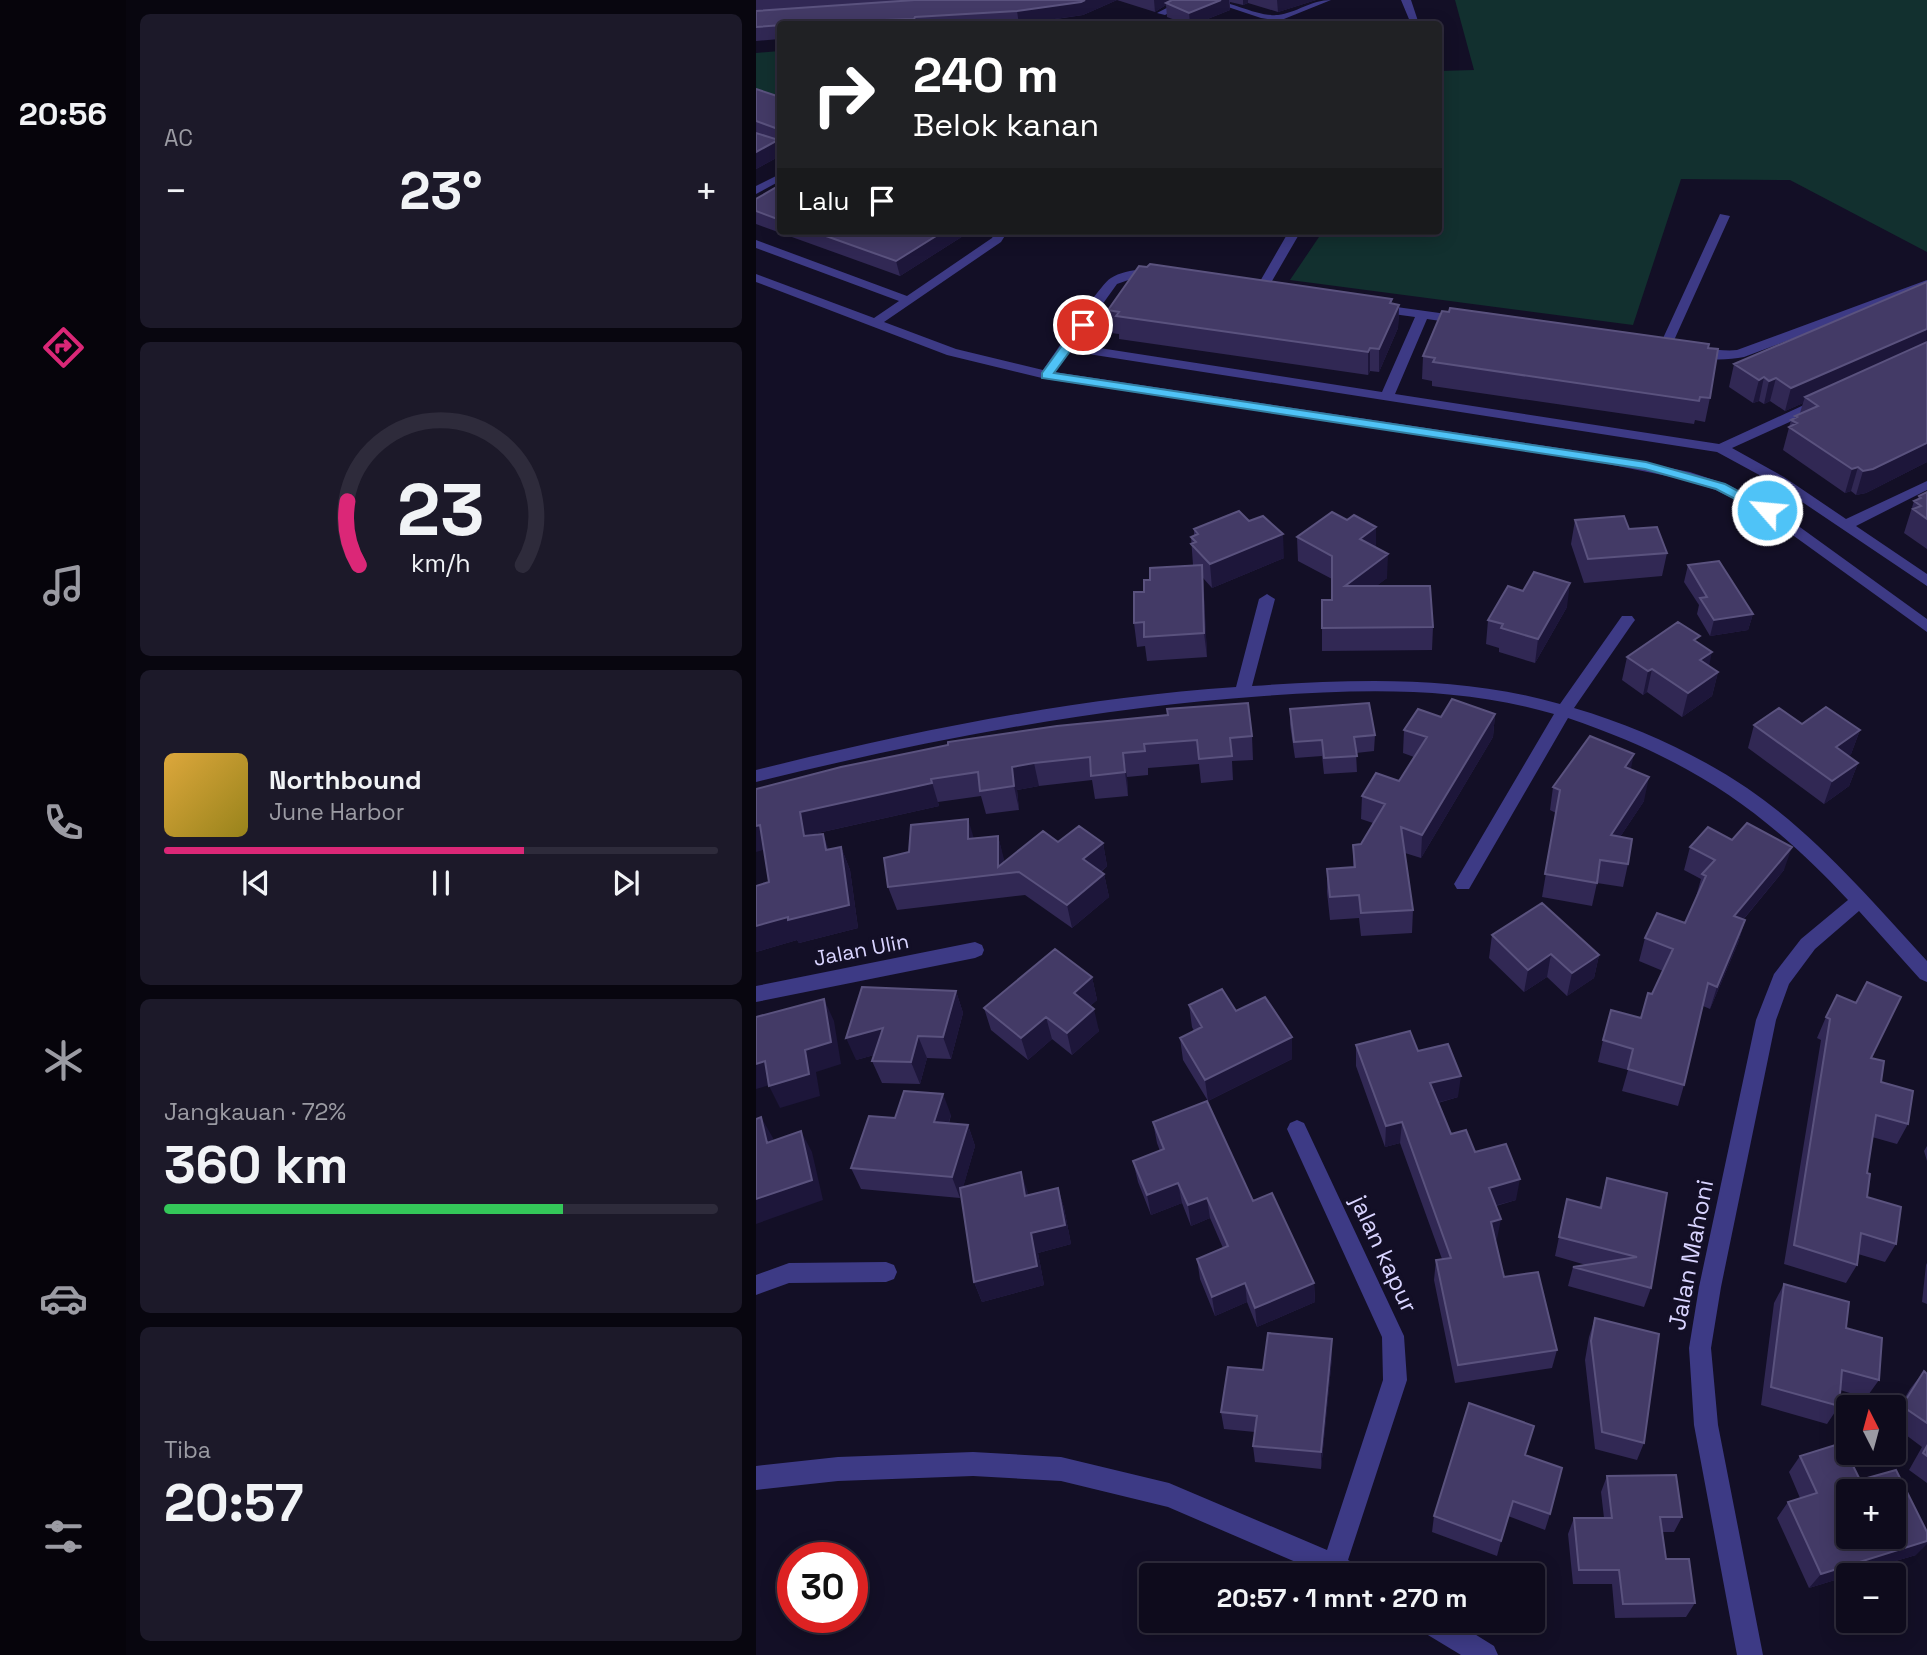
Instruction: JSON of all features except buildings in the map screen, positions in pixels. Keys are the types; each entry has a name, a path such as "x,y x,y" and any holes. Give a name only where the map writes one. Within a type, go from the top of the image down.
{"street":[{"path":"1161,13 1189,0"},
{"path":"1212,0 1279,18 1326,0"},
{"path":"1406,0 1414,21"},
{"path":"756,191 777,179"},
{"path":"1724,216 1669,348 1720,356 1739,354 1927,284"},
{"path":"875,323 997,240 1000,235"},
{"path":"1261,290 1293,235"},
{"path":"756,244 907,300"},
{"path":"1046,375 1112,281 1133,274 1173,278"},
{"path":"756,278 952,352 1046,375 1593,457 1685,475 1721,487 1767,510 1927,627"},
{"path":"1368,307 1476,322"},
{"path":"1387,397 1422,315"},
{"path":"1068,347 1721,448 1750,462 1847,524 1927,581"},
{"path":"1721,448 1831,398"},
{"path":"1847,524 1927,485"},
{"path":"1242,691 1267,599"},
{"path":"1463,884 1563,712 1627,620"},
{"path":"756,776 916,738 1053,712 1242,691 1359,685 1425,686 1485,692 1563,712 1670,752 1713,775 1745,796 1798,841 1860,900 1927,974"},
{"name":"Jalan Mahoni","path":"1750,1655 1706,1425 1700,1348 1710,1287 1766,1020 1781,980 1808,944 1860,900"},
{"name":"Jalan Ulin","path":"756,994 975,950"},
{"name":"jalan kapur","path":"1297,1129 1393,1336 1395,1380 1344,1563"},
{"path":"756,1285 789,1273 886,1272"},
{"path":"756,1478 838,1469 973,1464 1061,1469 1169,1495 1326,1563"},
{"path":"1449,1633 1485,1655"}],"green space":[{"path":"1455,0 1927,0 1927,252 1790,180 1681,179 1633,325 1290,280 1320,235 1442,235 1442,71 1474,70"},
{"path":"777,51 777,102 756,95 756,53"}],"route":[{"path":"1083,325 1046,375 1646,466 1721,487 1767,510"}]}
